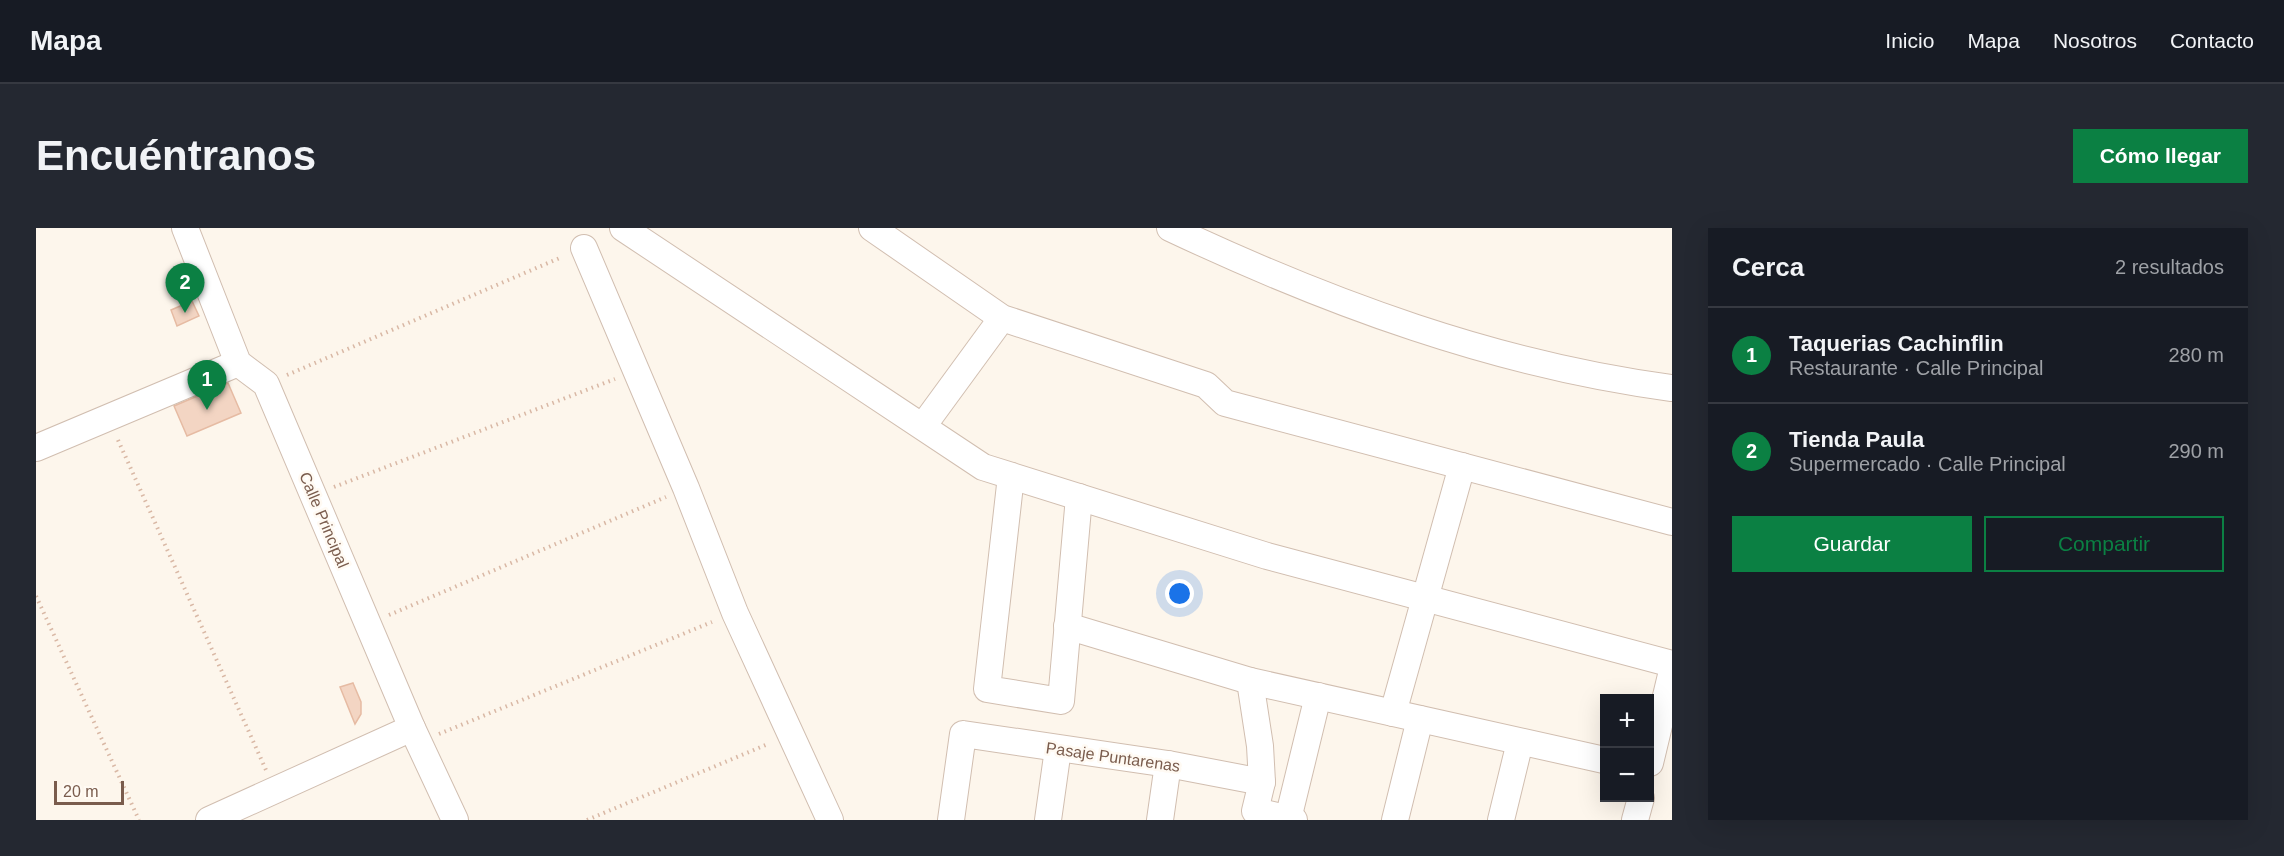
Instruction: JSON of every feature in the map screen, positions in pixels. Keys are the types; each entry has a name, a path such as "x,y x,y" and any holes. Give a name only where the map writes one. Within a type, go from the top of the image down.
{"street":[{"path":"36,448 238,363 185,228"},
{"path":"622,228 983,468 1267,556 1672,664"},
{"path":"872,228 1002,318 1206,385 1225,403 1672,522"},
{"path":"1170,228 1252,266 1484,349 1576,373 1672,388"},
{"path":"584,248 686,488 735,613 830,820"},
{"path":"923,426 1002,318"},
{"name":"Calle Principal","path":"238,363 266,384 416,735 455,820"},
{"path":"1393,713 1462,466"},
{"path":"1011,476 987,689 1060,701 1079,497"},
{"path":"1067,626 1250,681 1600,759"},
{"path":"1654,748 1672,671"},
{"path":"1250,681 1260,746 1262,782 1255,811 1291,819 1318,696"},
{"path":"1395,820 1420,719"},
{"name":"Pasaje Puntarenas","path":"951,820 963,734 1168,764 1262,782"},
{"path":"209,820 416,735"},
{"path":"1501,820 1520,742"},
{"path":"1048,820 1058,749"},
{"path":"1161,820 1168,764"},
{"path":"1635,820 1640,802"}],"path":[{"path":"266,384 584,248"},
{"path":"314,495 635,371"},
{"path":"108,417 276,791"},
{"path":"368,624 686,488"},
{"path":"36,596 139,820"},
{"path":"416,735 735,613"},
{"path":"587,820 791,734"}],"building":[{"path":"192,301 199,316 177,326 171,310"},
{"path":"228,383 241,413 187,436 174,406"},
{"path":"353,683 361,702 361,714 355,724 340,687"}],"place":[{"name":"Tienda Paula","path":"185,313"},
{"name":"Taquerias Cachinflin","path":"207,410"}]}
